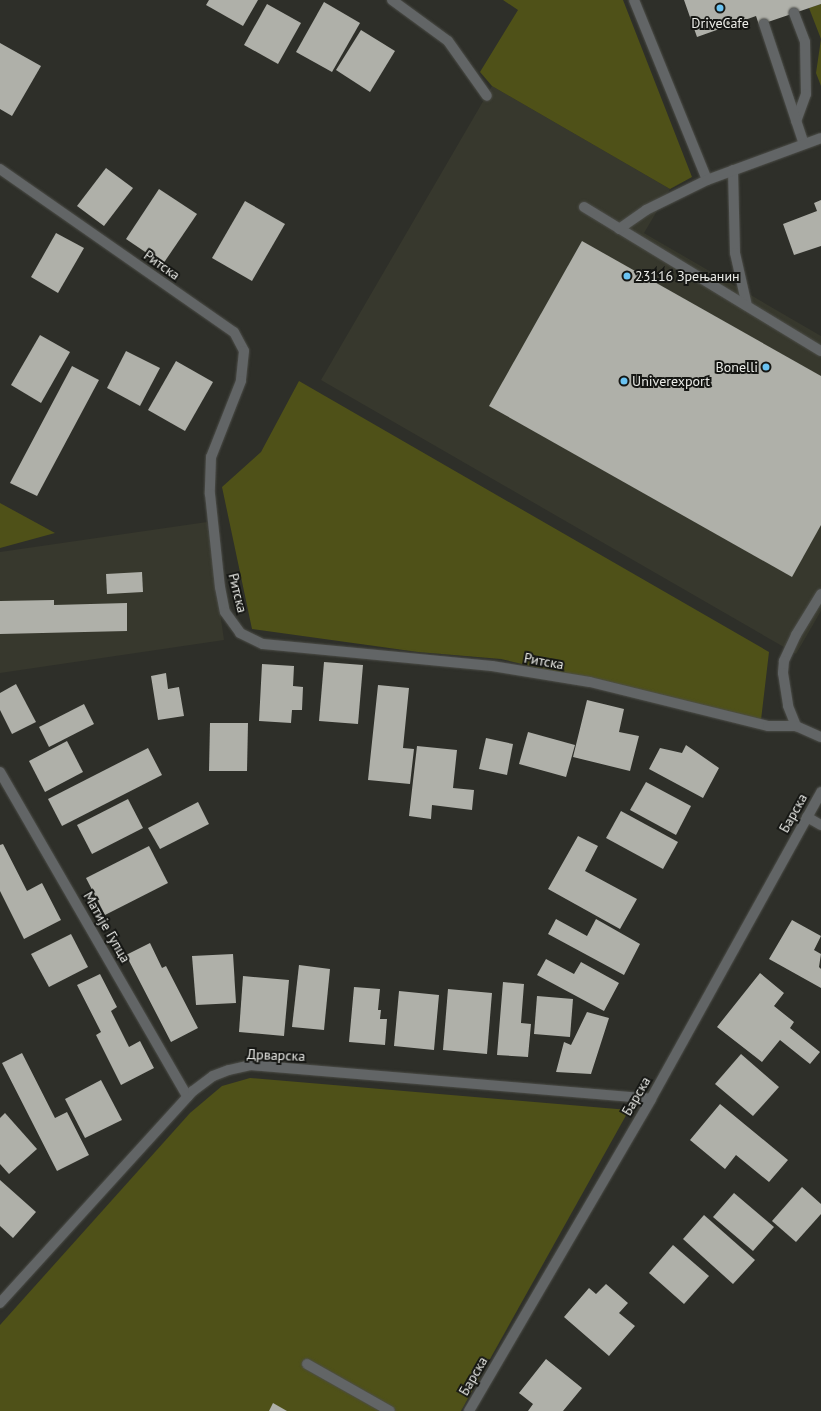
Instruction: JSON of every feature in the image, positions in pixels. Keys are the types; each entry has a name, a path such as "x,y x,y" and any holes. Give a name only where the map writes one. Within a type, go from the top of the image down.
{"street":[{"path":"392,0 448,41 487,96"},
{"path":"634,0 707,180"},
{"path":"794,13 805,42 806,94 796,121"},
{"path":"764,24 804,144"},
{"path":"619,229 646,210 707,180 821,138"},
{"name":"Ритска","path":"0,169 234,332 244,351 241,381 211,457 210,494 223,600 228,617 240,633 250,640 263,644 492,666 590,682 768,726 796,726"},
{"path":"733,170 735,253 747,306"},
{"path":"584,207 821,351"},
{"path":"821,594 784,661 784,687 796,726 821,737"},
{"name":"Матије Гупца","path":"0,772 188,1097"},
{"name":"Барска","path":"469,1411 651,1099 821,792"},
{"path":"807,817 821,824"},
{"name":"Дрварска","path":"0,1303 200,1084 213,1076 250,1066 651,1099"},
{"path":"307,1364 390,1411"}],"shaded area":[{"path":"503,0 623,0 692,177 670,189 492,86 480,72 518,10"},
{"path":"821,4 821,39 809,8"},
{"path":"821,39 821,86 816,73"},
{"path":"492,86 670,189 644,233 821,336 821,611 796,654 321,380"},
{"path":"299,381 769,652 761,720 501,659 418,652 252,629 222,487 261,452"},
{"path":"0,503 55,533 0,548"},
{"path":"207,522 224,640 0,673 0,552"},
{"path":"250,1078 629,1110 461,1411 0,1411 0,1325 190,1113 222,1086"}],"building":[{"path":"209,0 258,0 243,26 206,5"},
{"path":"684,0 821,0 821,4 759,25 756,16 697,37"},
{"path":"324,2 360,23 332,72 296,52"},
{"path":"267,4 301,23 278,64 244,45"},
{"path":"361,30 395,51 370,92 336,70"},
{"path":"0,43 41,66 12,116 0,109"},
{"path":"106,168 133,188 104,226 77,206"},
{"path":"159,189 197,214 163,264 126,239"},
{"path":"821,200 821,246 794,255 783,224 817,211 814,203"},
{"path":"245,201 285,224 252,281 212,258"},
{"path":"56,233 84,248 58,293 31,277"},
{"path":"582,241 821,376 821,525 792,577 489,406"},
{"path":"40,335 70,352 41,403 11,385"},
{"path":"126,351 160,368 140,406 107,388"},
{"path":"176,361 213,382 185,431 148,410"},
{"path":"72,366 99,380 37,496 10,483"},
{"path":"142,572 143,592 107,594 106,574"},
{"path":"54,600 54,605 127,603 127,631 0,634 0,601"},
{"path":"324,662 363,665 358,724 319,721"},
{"path":"262,664 294,666 293,686 303,687 302,710 292,710 291,723 259,721"},
{"path":"166,673 168,689 179,687 184,716 158,720 151,676"},
{"path":"16,684 36,722 12,734 0,710 0,693"},
{"path":"378,685 409,688 403,748 414,749 410,784 368,780"},
{"path":"587,700 624,709 619,732 639,736 630,771 573,757"},
{"path":"84,704 94,724 49,747 39,727"},
{"path":"210,723 248,723 247,771 209,771"},
{"path":"528,732 575,745 566,777 519,764"},
{"path":"486,738 513,744 507,775 479,769"},
{"path":"67,741 83,772 45,792 29,761"},
{"path":"686,745 719,768 703,798 649,769 660,748 682,753"},
{"path":"417,746 457,750 453,788 474,790 472,810 432,805 431,819 409,816"},
{"path":"148,748 162,775 62,826 48,799"},
{"path":"646,782 691,806 676,835 630,810"},
{"path":"128,799 143,828 92,854 77,825"},
{"path":"198,802 209,824 160,849 148,828"},
{"path":"621,811 678,842 663,869 606,838"},
{"path":"578,836 598,846 585,871 637,899 620,929 548,889"},
{"path":"3,844 27,891 42,883 61,920 24,939 0,891 0,845"},
{"path":"149,846 168,883 105,915 86,878"},
{"path":"556,919 587,936 596,919 640,944 624,975 548,934"},
{"path":"792,920 821,936 814,950 821,954 819,967 821,969 821,988 769,959"},
{"path":"71,934 88,967 49,987 31,954"},
{"path":"150,943 162,968 166,966 198,1028 171,1042 126,955"},
{"path":"233,954 236,1003 196,1005 192,956"},
{"path":"546,959 574,974 581,962 619,983 604,1011 537,975"},
{"path":"299,965 330,969 324,1030 292,1027"},
{"path":"760,973 784,993 774,1006 794,1022 790,1028 820,1052 810,1064 780,1040 762,1062 717,1027"},
{"path":"100,974 117,1007 111,1011 129,1047 140,1041 154,1068 121,1085 96,1035 101,1032 77,985"},
{"path":"243,976 289,980 284,1036 239,1032"},
{"path":"503,982 524,984 521,1023 531,1024 528,1057 497,1055"},
{"path":"354,987 380,989 378,1010 381,1010 380,1019 387,1019 385,1045 349,1042"},
{"path":"448,989 492,993 487,1054 443,1050"},
{"path":"399,991 439,995 434,1050 394,1046"},
{"path":"537,996 573,999 570,1037 534,1034"},
{"path":"587,1012 609,1018 591,1074 556,1072 564,1042 571,1045"},
{"path":"22,1053 55,1118 67,1112 89,1155 57,1171 2,1063"},
{"path":"741,1054 779,1087 753,1116 715,1084"},
{"path":"101,1080 122,1120 85,1138 65,1099"},
{"path":"720,1104 788,1160 769,1182 736,1155 725,1169 690,1140"},
{"path":"5,1113 37,1149 9,1174 0,1164 0,1118"},
{"path":"0,1180 36,1212 13,1238 0,1226"},
{"path":"802,1187 821,1204 821,1214 796,1242 772,1221"},
{"path":"734,1193 774,1227 753,1251 713,1217"},
{"path":"704,1215 755,1260 733,1284 683,1239"},
{"path":"673,1245 709,1276 684,1304 649,1273"},
{"path":"606,1284 628,1303 619,1313 635,1326 609,1356 564,1317 589,1288 596,1294"},
{"path":"546,1359 582,1388 563,1411 528,1411 533,1404 519,1393"},
{"path":"273,1403 287,1411 269,1411"}],"place":[{"name":"DriveCafe","path":"720,8"},
{"name":"23116 Зрењанин","path":"627,276"},
{"name":"Bonelli","path":"766,367"},
{"name":"Univerexport","path":"624,381"}]}
